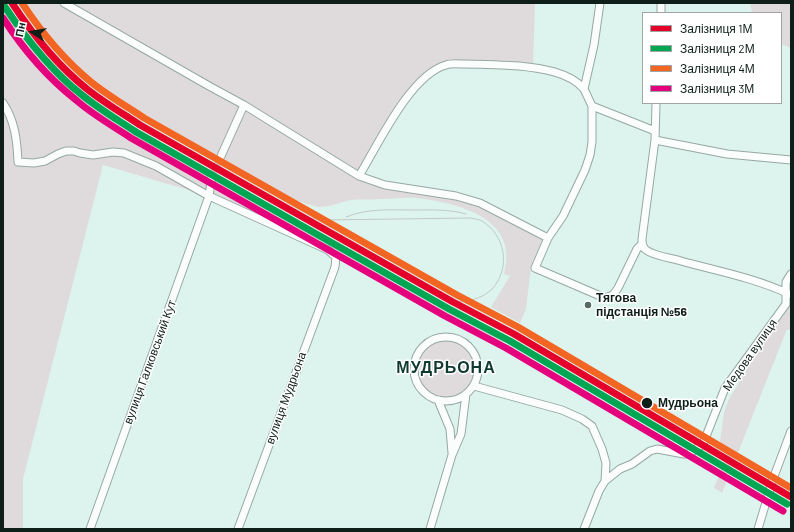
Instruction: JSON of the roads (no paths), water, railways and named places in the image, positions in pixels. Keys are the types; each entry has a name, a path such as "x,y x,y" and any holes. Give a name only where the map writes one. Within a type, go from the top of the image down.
{"street":[{"path":"64,3 244,105 360,176 385,185 456,196 480,203 548,238"},
{"path":"584,89 594,45 600,3"},
{"path":"360,176 394,116 417,84 434,70 447,64 489,64 533,67 570,76 584,89 592,106 592,142 590,155 585,170 563,216 548,238 535,268 605,298 613,295 618,288 636,249 642,244"},
{"path":"3,103 14,124 18,162 34,163 45,161 66,151 93,155 113,152 124,153 156,166 209,196"},
{"path":"656,104 655,140 642,244 646,250 733,275 778,289 789,294"},
{"path":"221,156 244,105"},
{"path":"592,106 655,130"},
{"path":"655,140 727,154 791,160"},
{"name":"вулиця Галковський Кут","path":"90,529 209,196 212,176"},
{"name":"вулиця Мудрьона","path":"209,196 328,250 336,257 335,268 238,529"},
{"name":"Медова вулиця","path":"584,529 599,491 605,481 620,469 632,464 650,451 657,449 689,454 703,444 725,388 786,304 789,294 786,282 791,274"},
{"path":"441,337 452,337 464,342 470,347 476,356 478,366 477,378 474,386 466,394 450,401 438,400 428,395 422,389 417,382 414,372 418,353 425,344 441,337"},
{"path":"474,386 562,410 582,419 592,426 602,449 606,463 605,481"},
{"path":"430,529 452,455 460,434 466,394"},
{"path":"438,400 450,429 452,455"},
{"path":"758,529 773,479 791,431"}],"tunnel":[{"path":"212,176 221,156"}],"tram line":[{"path":"346,217 362,212 388,210 440,210 466,214"},
{"path":"313,218 322,220 470,218 482,221 496,234 503,252 502,271 499,280 489,292 480,297 453,302"}],"rail line":[{"name":"1М","path":"12,3 37,38 76,80 93,94 140,125 453,302 514,334 791,497"},
{"name":"4М","path":"22,3 53,45 71,64 91,82 144,118 457,295 518,327 791,488"},
{"name":"2М","path":"5,7 31,43 60,76 88,100 136,132 449,309 510,341 787,504"},
{"name":"3М","path":"3,18 27,52 55,82 89,111 131,138 445,316 506,348 783,511"}],"place":[{"name":"Тягова підстанція №56","path":"588,305"},
{"name":"Мудрьона","path":"647,403"}],"district":[{"name":"МУДРЬОНА","path":"446,368"}]}
